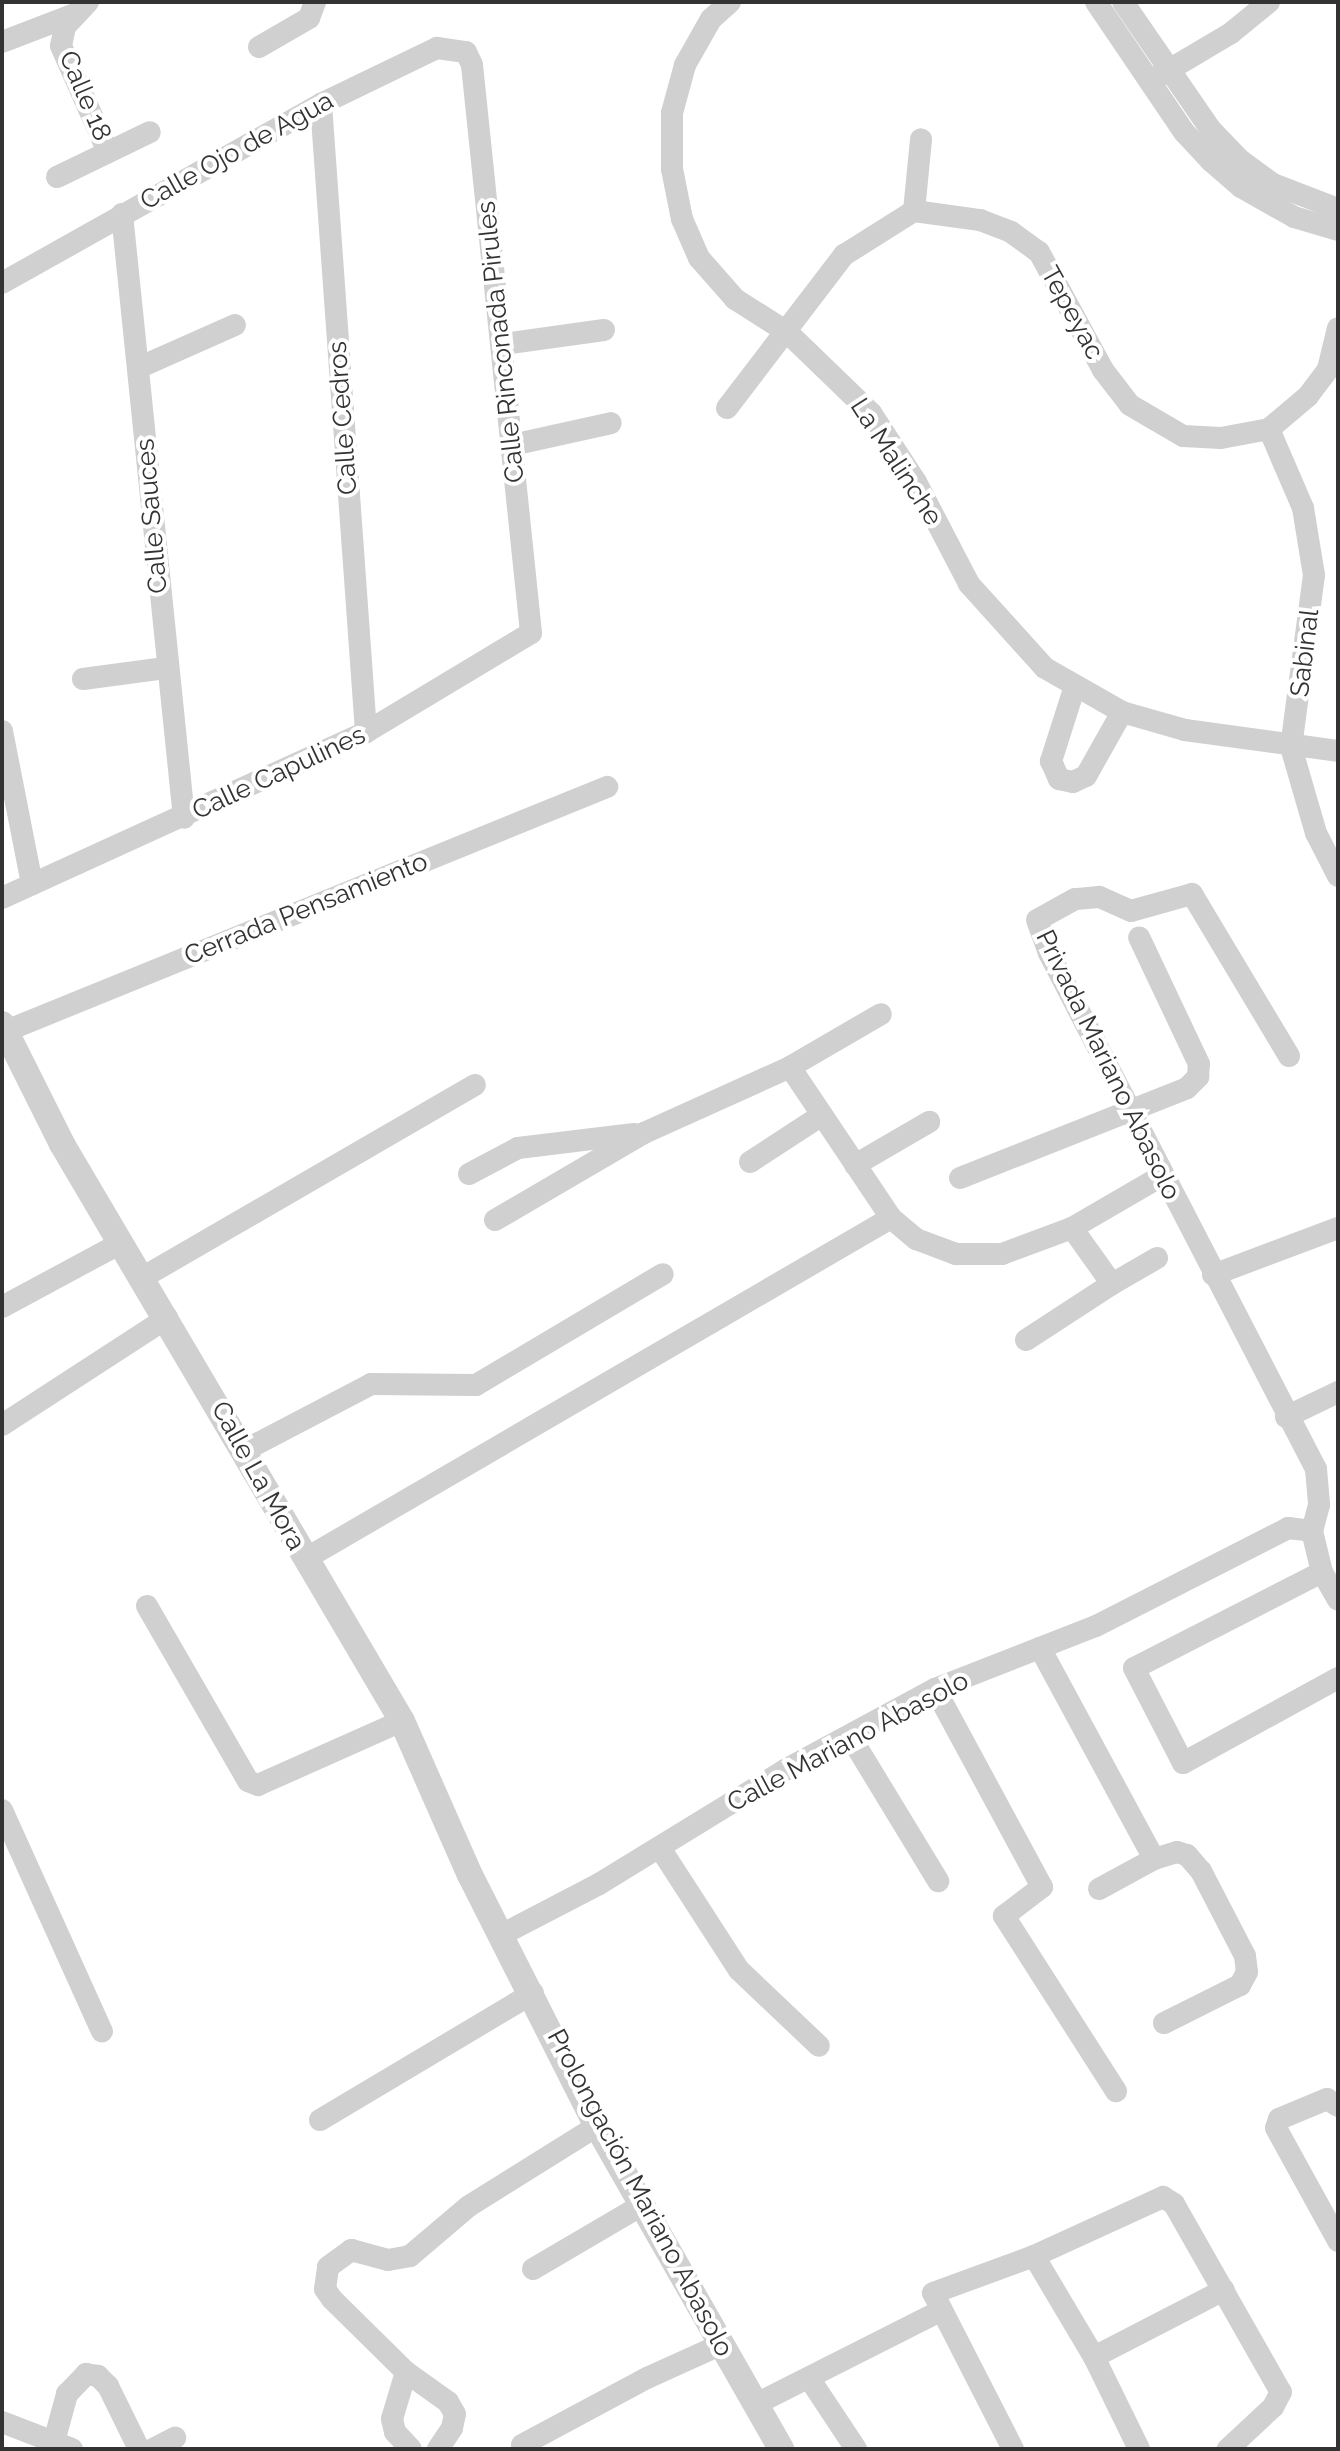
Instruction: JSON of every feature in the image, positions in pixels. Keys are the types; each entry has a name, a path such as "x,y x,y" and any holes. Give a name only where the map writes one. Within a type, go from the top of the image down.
{"street":[{"path":"259,47 309,18 315,2"},
{"name":"La Malinche","path":"730,2 711,19 685,65 672,113 672,169 682,219 699,258 735,299 787,332 871,413 916,482 969,584 998,622 1074,689 1122,712 1185,730 1291,747 1338,751"},
{"path":"1096,2 1184,132 1241,187 1294,217 1338,230"},
{"path":"1123,2 1211,130 1240,160 1273,184 1338,209"},
{"path":"1149,81 1231,33 1269,2"},
{"path":"2,42 81,8"},
{"name":"Calle 18","path":"81,8 61,46 108,152"},
{"name":"Calle Ojo de Agua","path":"2,283 321,104 437,48 466,52 472,65"},
{"name":"Calle Rinconada Pirules","path":"472,65 531,618"},
{"name":"Calle Cedros","path":"321,104 366,732"},
{"path":"57,177 150,132"},
{"path":"727,408 844,255 914,211 921,139"},
{"name":"Tepeyac","path":"914,211 980,220 1011,232 1039,252 1103,370 1130,405 1153,423 1183,436 1221,438 1269,429 1308,396 1328,369 1338,328"},
{"name":"Calle Sauces","path":"122,214 165,668 184,818"},
{"path":"138,368 235,325"},
{"path":"503,344 604,330"},
{"path":"512,445 611,423"},
{"name":"Sabinal","path":"1269,429 1303,508 1314,575 1291,747 1316,833 1338,876"},
{"name":"Calle Capulines","path":"2,898 184,818 366,732 520,643 531,633 531,618"},
{"path":"83,679 165,668"},
{"path":"1074,689 1051,761 1059,779 1073,782 1086,776 1122,712"},
{"path":"2,731 32,884"},
{"name":"Cerrada Pensamiento","path":"4,1027 607,787"},
{"name":"Privada Mariano Abasolo","path":"1289,1056 1192,894 1131,911 1099,897 1075,899 1037,920 1036,926 1130,1112 1286,1417 1316,1469 1319,1505 1312,1531"},
{"path":"960,1178 1187,1088 1198,1077 1199,1064 1139,937"},
{"path":"495,1220 644,1133 790,1067 881,1014"},
{"name":"Calle La Mora","path":"4,1027 53,1129 402,1721 470,1875 503,1934"},
{"path":"790,1067 891,1218 916,1239 956,1254 1002,1254 1072,1228 1163,1175"},
{"path":"140,1279 475,1085"},
{"path":"750,1162 822,1115"},
{"path":"855,1165 929,1122"},
{"path":"469,1174 518,1148 644,1133"},
{"path":"305,1559 891,1218"},
{"path":"1072,1228 1112,1284"},
{"path":"1213,1275 1338,1228"},
{"path":"2,1307 119,1244"},
{"path":"1026,1340 1157,1258"},
{"path":"245,1450 371,1384 476,1385 663,1274"},
{"path":"2,1425 167,1318"},
{"path":"1286,1417 1338,1392"},
{"name":"Calle Mariano Abasolo","path":"503,1934 660,1848 785,1770 935,1689 1040,1648 1288,1528 1312,1531"},
{"path":"1312,1531 1322,1572 1338,1600"},
{"path":"1322,1572 1134,1668 1183,1763 1338,1678"},
{"path":"147,1606 248,1781 258,1785 402,1721"},
{"path":"1040,1648 1154,1859"},
{"path":"935,1689 1042,1887 1004,1916 1116,2091"},
{"path":"850,1736 938,1881"},
{"path":"2,1810 102,2031"},
{"path":"660,1848 739,1970 819,2046"},
{"path":"1099,1889 1154,1859 1177,1852 1201,1871 1245,1956 1247,1972 1240,1985 1164,2023"},
{"name":"Prolongación Mariano Abasolo","path":"503,1934 597,2126 781,2449"},
{"path":"320,2120 533,1993"},
{"path":"1338,2106 1327,2099 1279,2119 1276,2128 1338,2241"},
{"path":"438,2449 448,2441 455,2414 448,2402 406,2372 332,2299 325,2289 328,2267 351,2250 388,2260 410,2256 469,2206 597,2126"},
{"path":"1013,2449 933,2293 1034,2256 1163,2197 1174,2204 1281,2392 1273,2407 1228,2449"},
{"path":"533,2269 642,2205"},
{"path":"1034,2256 1094,2357 1139,2449"},
{"path":"1094,2357 1224,2290"},
{"path":"756,2404 942,2310"},
{"path":"524,2449 522,2445 605,2400 720,2345"},
{"path":"406,2372 392,2419 395,2432 411,2449"},
{"path":"2,2422 64,2444 67,2394 86,2374 98,2376 108,2386 139,2449"},
{"path":"809,2378 856,2449"},
{"path":"153,2449 175,2438"}]}
